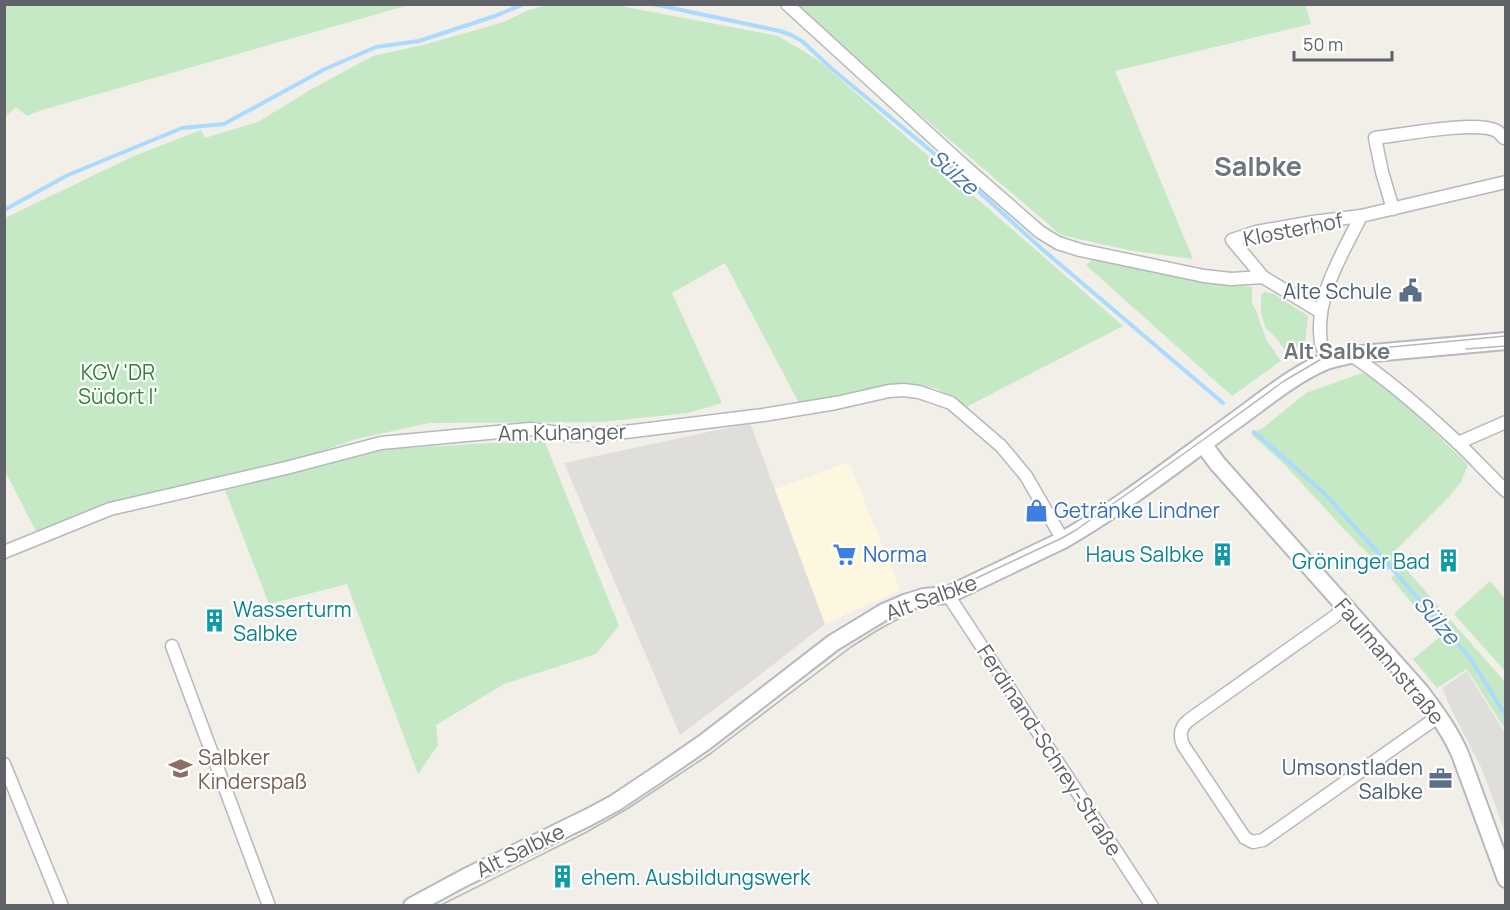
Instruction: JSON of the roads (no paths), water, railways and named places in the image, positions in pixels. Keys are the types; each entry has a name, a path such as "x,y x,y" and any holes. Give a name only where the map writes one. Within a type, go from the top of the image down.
{"main road":[{"name":"Alt Salbke","path":"412,906 588,817 657,776 705,742 833,643 884,612 910,601 948,595 1063,540 1114,509 1303,373 1327,361 1351,355 1506,341"},
{"name":"Faulmannstraße","path":"1203,444 1217,463 1420,691 1439,716 1460,754 1506,879"}],"street":[{"path":"787,4 962,164 1040,232 1053,240 1080,250 1210,277 1236,279 1263,277"},
{"path":"1393,209 1375,138 1463,128 1483,128 1497,131 1505,139"},
{"path":"1327,361 1321,340 1321,312 1325,293 1361,216 1506,182"},
{"name":"Klosterhof","path":"1321,312 1263,277 1232,240 1256,232 1361,216"},
{"path":"1351,355 1381,375 1458,443 1506,491"},
{"name":"Am Kuhanger","path":"4,552 110,509 286,468 381,443 530,429 574,435 617,433 763,415 836,404 890,391 904,390 919,392 951,403 1001,446 1026,476 1063,540"},
{"path":"1458,443 1506,422"},
{"name":"Ferdinand-Schrey-Straße","path":"948,595 1152,906"},
{"path":"1345,607 1182,727 1180,735 1183,745 1246,839 1255,843 1263,840 1439,716"},
{"path":"172,646 269,906"},
{"path":"4,764 62,906"}],"waterway":[{"path":"4,210 68,175 182,128 224,124 325,69 376,47 419,41 524,4"},
{"name":"Sülze","path":"653,4 780,31 802,41 1223,403"},
{"name":"Sülze","path":"1254,432 1324,493 1382,557 1470,658 1506,716"}],"tram line":[{"path":"439,906 585,833 627,809 710,754 851,647 951,590 1076,530 1284,381 1323,358 1349,351 1506,336"},
{"path":"1466,349 1506,346"}],"place":[{"name":"Alte Schule","path":"1410,291"},
{"name":"Getränke Lindner","path":"1036,510"},
{"name":"Norma","path":"845,554"},
{"name":"Haus Salbke","path":"1222,554"},
{"name":"Gröninger Bad","path":"1448,561"},
{"name":"Wasserturm Salbke","path":"215,621"},
{"name":"Salbker Kinderspaß","path":"180,769"},
{"name":"Umsonstladen Salbke","path":"1441,779"},
{"name":"ehem. Ausbildungswerk","path":"563,877"}],"district":[{"name":"Salbke","path":"1258,165"},
{"name":"Alt Salbke","path":"1337,351"}],"park label":[{"name":"KGV 'DR Südort I'","path":"118,384"}]}
